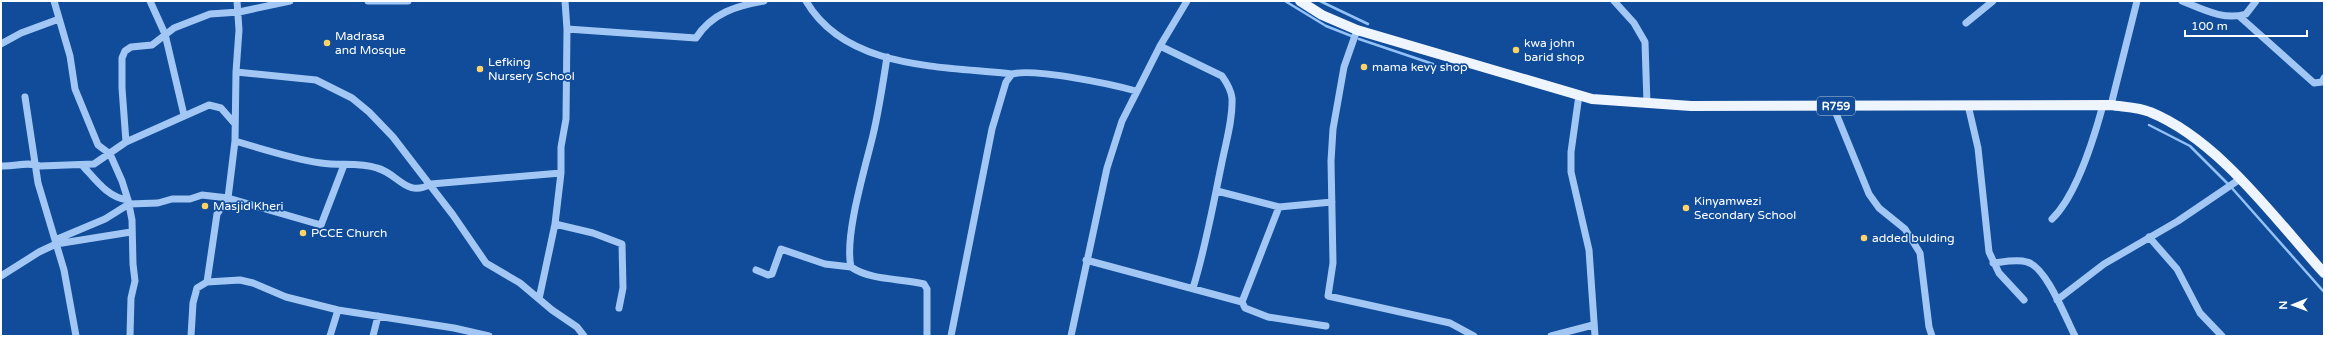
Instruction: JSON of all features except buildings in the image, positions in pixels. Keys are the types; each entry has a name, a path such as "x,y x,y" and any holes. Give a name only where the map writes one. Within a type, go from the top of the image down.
{"main road":[{"name":"R759","path":"1300,1 1322,15 1357,30 1592,99 1691,106 2107,105 2150,112 2207,146 2240,179 2324,273"}],"street":[{"path":"54,1 70,56 75,89 98,145 110,154 129,202 132,220 131,232 135,271 131,298 130,336"},
{"path":"150,1 165,34 184,115"},
{"path":"208,282 217,214 228,198 235,141 239,12 237,1"},
{"path":"126,142 122,95 124,54 131,47 152,45 165,34 186,23 210,14 239,12 290,1"},
{"path":"368,1 408,1"},
{"path":"539,299 555,224 561,173 561,147 566,119 567,29 565,1"},
{"path":"567,29 696,38 703,26 727,10 764,1"},
{"path":"806,1 812,11 840,38 888,57 945,69 1012,74 1027,73 1061,77 1136,91"},
{"path":"1070,336 1107,168 1122,121 1160,46 1187,1"},
{"path":"1614,1 1634,23 1645,42 1647,104"},
{"path":"1966,22 1993,1"},
{"path":"2052,219 2060,211 2084,162 2107,105 2137,1"},
{"path":"2182,1 2218,15 2239,16 2246,14 2256,1"},
{"path":"2239,16 2314,83 2322,82 2324,78"},
{"path":"1,44 21,33 59,19"},
{"path":"1357,30 1344,67 1334,122 1331,161 1333,263 1328,296 1450,323 1474,336"},
{"path":"1160,46 1222,76 1230,89 1231,116 1204,254 1193,288"},
{"path":"851,267 848,251 851,231 874,132 888,57"},
{"path":"236,72 261,76 291,76 316,80 335,88 369,112 393,137 431,184 486,263 520,283 562,318 577,326 584,336"},
{"path":"951,336 992,129 1006,82 1012,74"},
{"path":"1579,95 1571,152 1571,172 1589,250 1593,325 1595,336"},
{"path":"25,97 34,163 64,270 76,336"},
{"path":"2,165 34,163 40,166 94,164 126,142 204,106 216,105 235,124"},
{"path":"1968,105 1976,131 1985,232 1993,263 1999,273 2024,300"},
{"path":"1833,106 1869,194 1879,208 1905,229 1920,253 1929,327 1932,336"},
{"path":"235,141 322,163 374,167 384,170 409,188 415,190 431,184 561,173"},
{"path":"82,165 110,193 129,202 158,203 172,199 190,199 202,196 228,198 322,225 344,165"},
{"path":"2057,300 2104,264 2178,221 2240,179"},
{"path":"1217,191 1279,207 1332,202"},
{"path":"1,276 56,242 105,219 129,202"},
{"path":"1242,302 1279,207"},
{"path":"555,224 593,233 622,244 623,288 619,308"},
{"path":"56,242 131,232"},
{"path":"2149,237 2177,269 2200,313 2222,336"},
{"path":"756,270 768,275 772,274 781,249 825,264 851,267 858,272 879,278 924,284 926,289 927,336"},
{"path":"1086,260 1242,302 1245,308 1268,317 1326,326"},
{"path":"1993,263 2019,261 2032,264 2043,276 2057,300 2074,336"},
{"path":"191,336 193,303 197,288 208,282 240,280 264,287 286,297 338,310 489,336"},
{"path":"330,336 338,310"},
{"path":"373,336 378,316"},
{"path":"1551,336 1593,325"}],"waterway":[{"path":"1285,1 1326,26 1354,37"},
{"path":"1320,1 1368,24"},
{"path":"1359,39 1433,64"},
{"path":"2149,125 2190,146 2231,187 2324,292"}],"place":[{"name":"Madrasa and Mosque","path":"327,43"},
{"name":"kwa john barid shop","path":"1516,50"},
{"name":"mama kevy shop","path":"1364,67"},
{"name":"Lefking Nursery School","path":"480,69"},
{"name":"Masjid Kheri","path":"205,206"},
{"name":"Kinyamwezi Secondary School","path":"1686,208"},
{"name":"PCCE Church","path":"303,233"},
{"name":"added bulding","path":"1864,238"}]}
